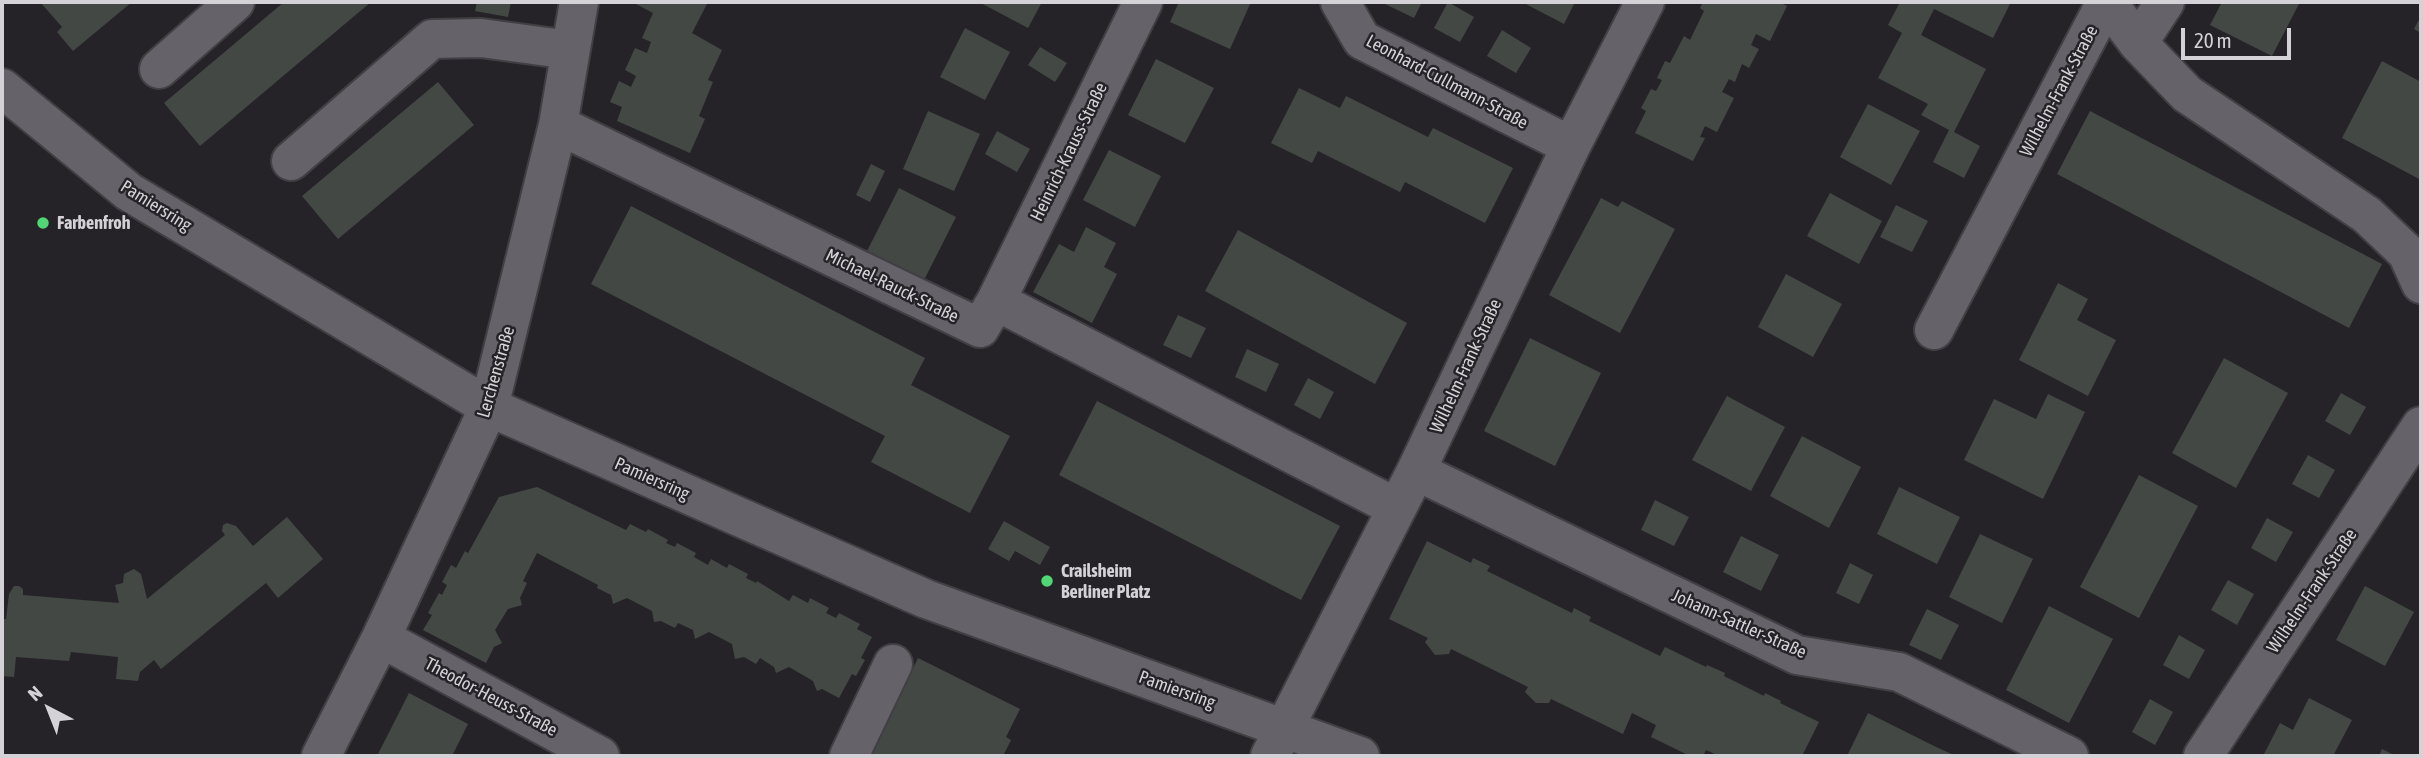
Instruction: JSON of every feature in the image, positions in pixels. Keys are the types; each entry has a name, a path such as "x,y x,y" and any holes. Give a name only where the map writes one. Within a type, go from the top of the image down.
{"street":[{"path":"159,69 235,2"},
{"name":"Lerchenstraße","path":"321,756 381,638 489,407 558,125 579,2"},
{"name":"Heinrich-Krauss-Straße","path":"996,301 1143,2"},
{"name":"Leonhard-Cullmann-Straße","path":"1340,2 1362,40 1570,146"},
{"name":"Wilhelm-Frank-Straße","path":"1277,742 1416,471 1570,146 1645,2"},
{"name":"Wilhelm-Frank-Straße","path":"1934,330 2106,2 2138,43 2187,94 2367,215 2416,260"},
{"path":"2138,43 2165,2"},
{"path":"291,161 432,38 481,38 570,50"},
{"name":"Pamiersring","path":"2,88 129,192 489,407 926,599 1277,742 1360,756"},
{"name":"Michael-Rauck-Straße","path":"558,125 980,328 996,301"},
{"path":"996,301 1397,508"},
{"name":"Wilhelm-Frank-Straße","path":"2203,756 2421,426"},
{"name":"Johann-Sattler-Straße","path":"1416,471 1797,655 1899,672 2069,756"},
{"name":"Theodor-Heuss-Straße","path":"381,638 600,756"},
{"path":"849,756 893,664"}],"building":[{"path":"40,2 132,2 73,51 57,32 62,27"},
{"path":"284,2 371,2 200,146 164,103"},
{"path":"477,2 511,2 508,17 475,11"},
{"path":"632,2 708,2 692,33 722,50 708,80 713,82 699,116 705,119 690,153 617,121 622,107 610,102 619,81 631,87 636,76 625,70 635,48 647,53 651,42 642,38 653,13"},
{"path":"979,2 1042,2 1028,28"},
{"path":"1179,2 1251,2 1230,49 1170,22"},
{"path":"1422,2 1414,18 1385,4"},
{"path":"1448,2 1474,17 1460,42 1434,28"},
{"path":"1522,2 1575,2 1564,24"},
{"path":"1703,2 1779,2 1787,6 1770,41 1756,34 1751,45 1759,49 1749,68 1742,64 1735,82 1729,79 1722,92 1734,98 1717,132 1705,126 1700,137 1705,138 1693,161 1635,133 1646,111 1641,108 1651,89 1656,91 1662,80 1657,78 1665,61 1670,63 1684,36 1690,40 1704,11 1700,8"},
{"path":"1900,2 2011,2 1993,38 1934,9 1921,35 1986,69 1954,132 1980,146 1964,178 1933,162 1949,130 1921,115 1928,104 1878,78 1902,33 1888,25"},
{"path":"2222,2 2300,2 2272,56 2210,25"},
{"path":"2421,16 2421,33 2414,29"},
{"path":"965,28 1010,52 985,100 940,77"},
{"path":"1502,30 1531,48 1516,73 1487,56"},
{"path":"1040,47 1067,63 1055,82 1028,65"},
{"path":"1156,59 1214,88 1185,143 1128,115"},
{"path":"2382,61 2421,82 2421,180 2342,138"},
{"path":"438,82 474,125 338,239 302,196"},
{"path":"1299,88 1340,108 1346,96 1428,137 1433,128 1513,168 1485,223 1405,182 1400,192 1318,151 1312,163 1271,143"},
{"path":"1868,104 1920,131 1891,185 1840,157"},
{"path":"928,111 980,134 954,191 903,169"},
{"path":"2090,111 2382,264 2349,328 2057,174"},
{"path":"997,131 1030,149 1017,172 985,154"},
{"path":"1109,150 1161,176 1135,227 1083,200"},
{"path":"871,164 885,171 870,202 856,195"},
{"path":"899,188 956,217 923,282 866,253"},
{"path":"1830,193 1882,221 1859,264 1807,236"},
{"path":"1601,198 1618,207 1622,201 1675,229 1620,333 1549,295"},
{"path":"1896,205 1928,221 1912,252 1880,237"},
{"path":"631,206 925,358 911,385 1010,436 970,513 871,462 885,436 591,284"},
{"path":"1086,227 1116,243 1104,267 1117,274 1092,323 1033,292 1059,244 1074,252"},
{"path":"1238,230 1407,323 1375,384 1205,291"},
{"path":"1786,274 1842,304 1813,357 1758,327"},
{"path":"2058,283 2088,299 2077,320 2116,340 2088,396 2019,360"},
{"path":"1178,315 1206,328 1191,358 1163,345"},
{"path":"1530,338 1601,373 1555,466 1484,431"},
{"path":"1247,349 1279,364 1266,392 1235,377"},
{"path":"2224,358 2288,393 2236,488 2172,453"},
{"path":"1308,378 1334,392 1320,419 1294,405"},
{"path":"2341,393 2366,407 2350,435 2325,421"},
{"path":"2048,394 2085,412 2043,499 1964,460 1994,399 2036,419"},
{"path":"1727,396 1785,427 1751,491 1692,460"},
{"path":"1097,401 1340,526 1301,600 1059,475"},
{"path":"1802,436 1861,467 1829,528 1770,496"},
{"path":"2308,455 2335,470 2319,498 2292,484"},
{"path":"2139,475 2198,506 2139,618 2080,587"},
{"path":"537,487 626,530 630,524 646,532 648,529 668,540 666,543 675,547 677,543 696,553 694,557 708,565 711,559 727,568 729,564 748,574 746,578 756,583 757,581 789,601 793,595 808,603 810,598 829,608 826,613 836,618 839,613 860,624 857,629 872,637 861,658 865,660 856,676 852,674 839,698 822,689 817,691 813,681 789,667 776,673 774,667 760,658 756,664 744,657 735,659 732,644 709,632 695,639 693,630 678,623 675,628 661,621 654,622 652,611 627,598 613,604 611,595 597,588 598,585 537,553 523,581 527,583 520,598 522,605 508,609 495,630 502,643 494,647 486,663 423,630 432,615 428,613 439,593 442,595 447,585 442,582 451,565 456,568 465,551 468,553 499,497"},
{"path":"1899,487 1960,517 1937,564 1877,534"},
{"path":"1655,500 1689,517 1674,546 1641,530"},
{"path":"287,517 323,559 278,598 266,583 161,669 154,660 140,672 138,681 116,679 118,657 71,652 69,661 16,657 14,677 2,676 2,619 6,619 9,594 14,586 23,589 23,595 119,603 115,585 123,583 124,574 134,569 141,574 147,599 225,535 222,531 223,525 227,523 236,526 253,546"},
{"path":"2267,518 2293,532 2276,562 2251,548"},
{"path":"1004,521 1050,547 1040,565 1015,551 1009,561 988,549"},
{"path":"1980,534 2033,559 2002,623 1949,597"},
{"path":"1741,536 1779,555 1761,591 1723,572"},
{"path":"1427,541 1471,563 1473,558 1490,566 1487,571 1572,613 1574,608 1591,617 1589,621 1660,656 1665,647 1725,673 1724,676 1764,696 1765,693 1819,722 1802,756 1719,756 1706,750 1703,756 1690,756 1651,737 1656,725 1632,713 1623,734 1551,699 1549,703 1536,703 1525,692 1528,687 1451,649 1449,654 1435,655 1425,642 1428,638 1389,619"},
{"path":"1850,563 1873,575 1859,604 1836,593"},
{"path":"2228,580 2254,594 2237,625 2211,610"},
{"path":"2365,586 2414,612 2385,666 2336,640"},
{"path":"2049,606 2113,639 2069,723 2006,690"},
{"path":"1927,609 1959,625 1941,660 1909,645"},
{"path":"2179,635 2205,650 2189,679 2163,665"},
{"path":"918,658 1020,709 1006,737 1011,740 1003,756 871,756"},
{"path":"409,693 468,724 452,756 377,756"},
{"path":"2309,698 2352,720 2333,756 2263,756 2280,723 2293,730"},
{"path":"2150,699 2173,712 2155,745 2132,732"},
{"path":"1868,713 1934,746 1956,756 1847,756"},
{"path":"2382,749 2396,756 2379,756"}],"place":[{"name":"Farbenfroh","path":"43,223"},
{"name":"Crailsheim Berliner Platz","path":"1047,581"}]}
